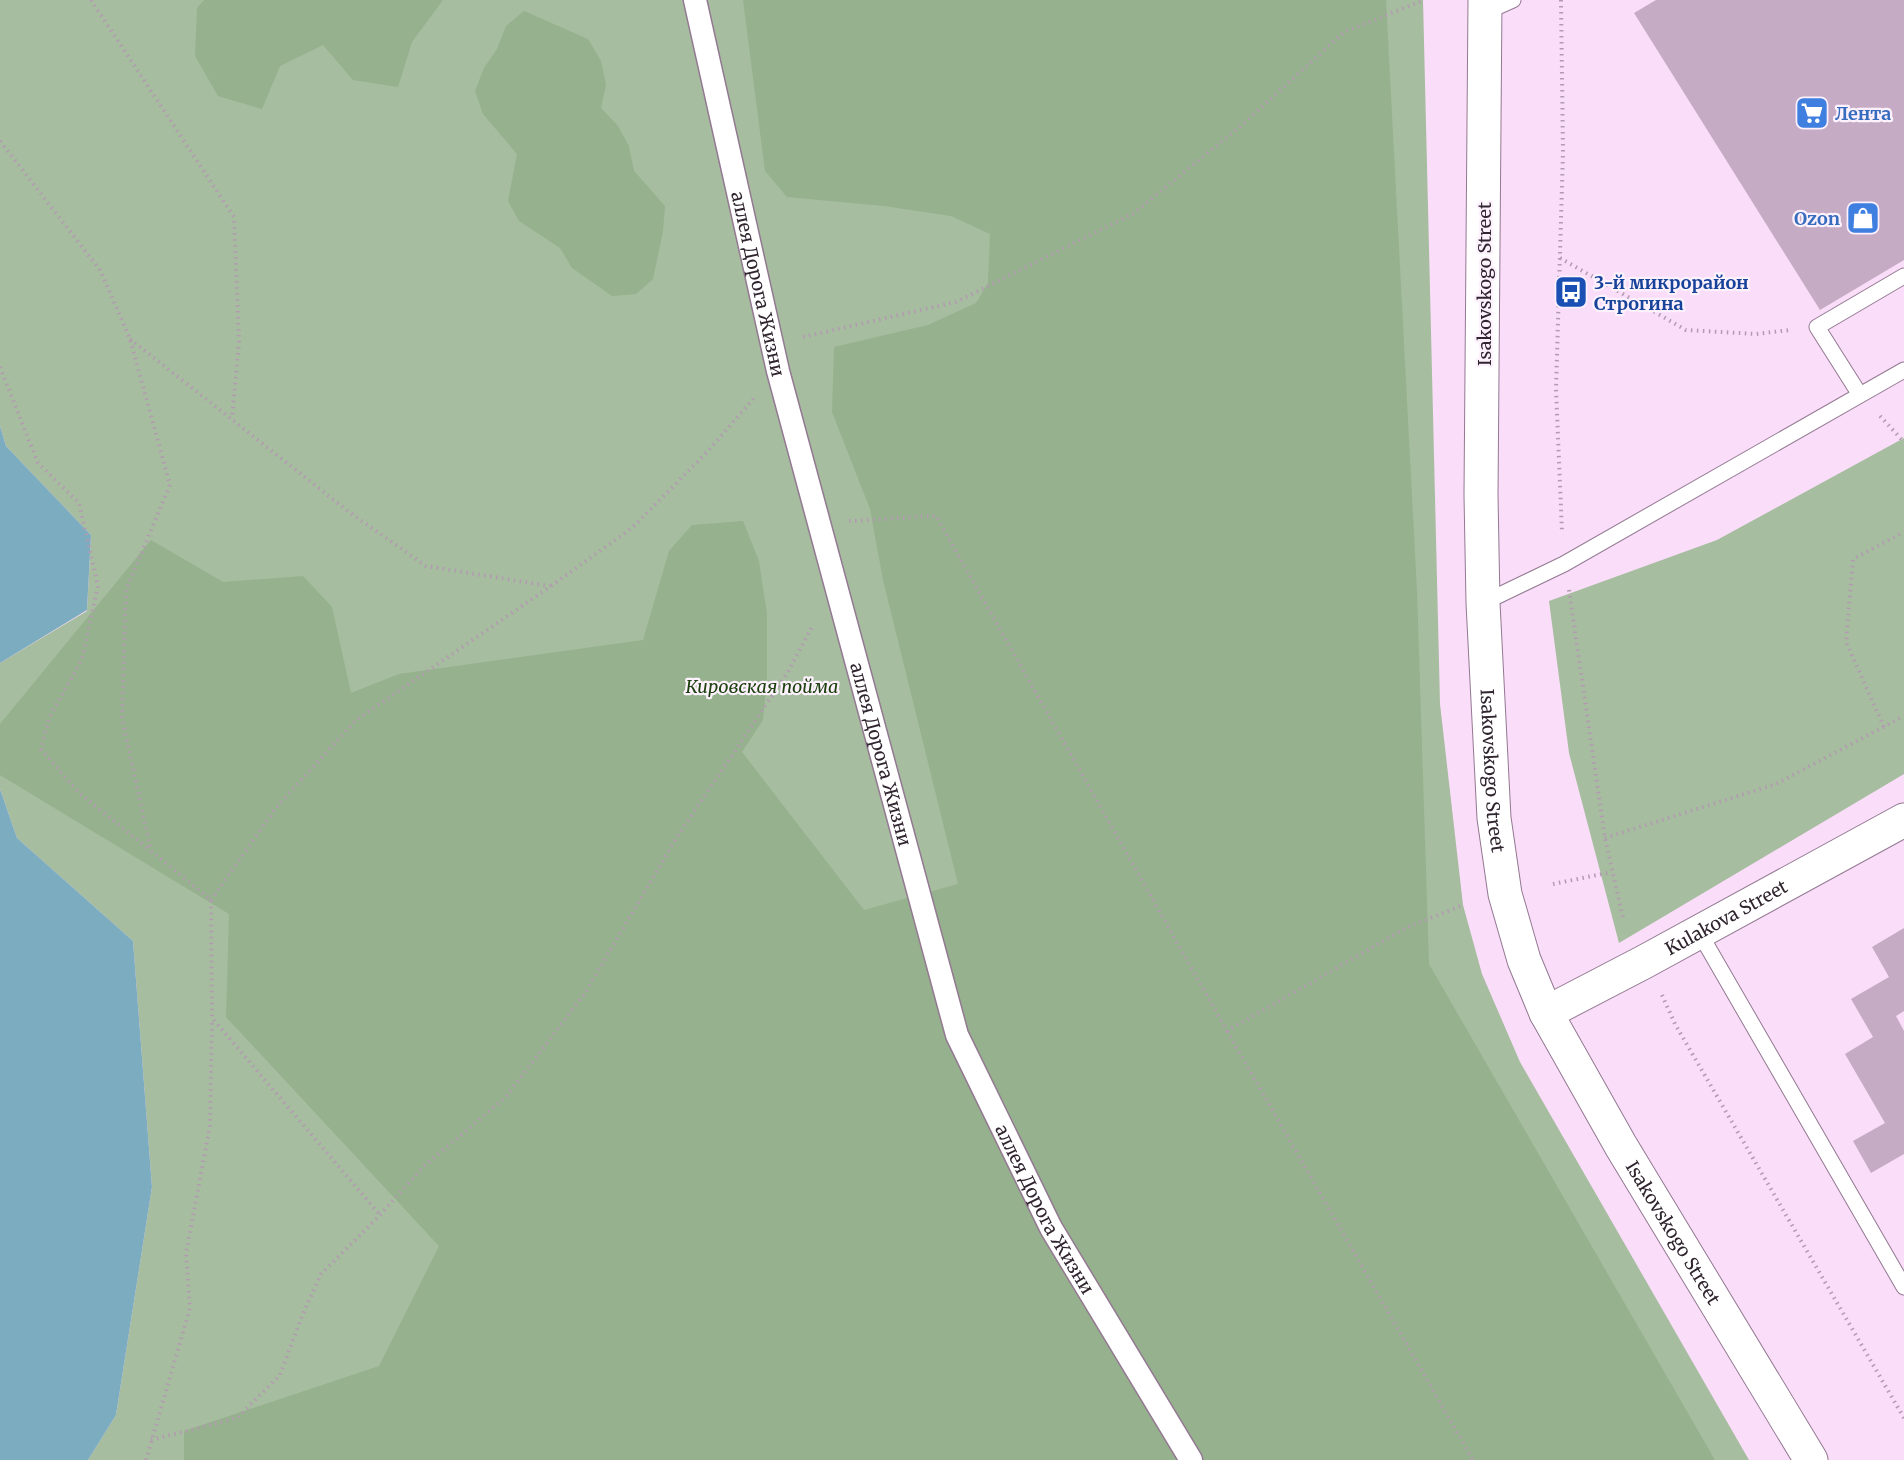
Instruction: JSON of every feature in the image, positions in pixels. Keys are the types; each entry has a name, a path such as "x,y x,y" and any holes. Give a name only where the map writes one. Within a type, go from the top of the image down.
{"street":[{"name":"аллея Дорога Жизни","path":"695,0 778,370 957,1035 1051,1228 1191,1460"},
{"name":"Isakovskogo Street","path":"1495,4 1481,495 1491,780 1505,894 1524,960 1546,1013 1621,1146 1811,1460"},
{"name":"Kulakova Street","path":"1546,1013 1904,820"}],"lane":[{"path":"1860,395 1817,327 1904,276"},
{"path":"1483,603 1564,564 1904,370"},
{"path":"1699,932 1904,1287"}],"path":[{"path":"91,0 234,217 239,342 232,420"},
{"path":"772,344 956,303 1134,213 1242,125 1344,32 1424,0"},
{"path":"1561,0 1563,152 1556,388 1564,564 1605,838 1623,918"},
{"path":"0,141 100,270 130,339 170,485 126,591 122,718 151,851"},
{"path":"1560,258 1686,330 1756,334 1817,327"},
{"path":"130,339 349,512 426,566 551,586"},
{"path":"0,367 38,463 79,503 98,586 82,659 49,718 41,749 79,794 211,900"},
{"path":"146,1460 190,1308 186,1253 210,1126 211,900 275,809 355,721 632,528 708,451 778,370"},
{"path":"1860,395 1904,442"},
{"path":"820,522 936,516 1473,1460"},
{"path":"1884,727 1846,642 1853,559 1904,532"},
{"path":"151,1440 237,1418 280,1375 302,1316 321,1274 380,1215 424,1166 506,1098 585,993 677,837 788,672 836,582"},
{"path":"1605,838 1776,784 1904,716"},
{"path":"1553,884 1612,872"},
{"path":"1227,1031 1406,928 1463,905"},
{"path":"1659,990 1675,1024 1904,1418"},
{"path":"212,1018 380,1215"}],"green space":[{"name":"Кировская пойма","path":"0,0 1423,0 1440,704 1463,905 1482,974 1520,1062 1749,1460 88,1460 116,1415 152,1187 133,941 17,838 0,789 0,663 87,611 91,535 6,446 0,426"},
{"path":"204,0 443,0 412,42 398,87 353,80 323,45 280,66 262,109 218,96 195,56 197,8"},
{"name":"Кировская пойма","path":"743,0 1386,0 1417,591 1429,964 1715,1460 184,1460 184,1431 379,1366 439,1246 226,1017 229,914 0,775 0,724 151,540 223,582 303,576 332,607 351,693 399,674 643,640 669,551 692,525 743,521 759,561 767,614 767,677 763,720 742,752 864,910 958,884 883,580 870,509 832,412 834,347 928,325 976,303 988,283 990,234 951,216 884,206 787,197 765,171"},
{"path":"524,11 588,39 601,61 606,85 601,108 618,126 629,146 634,171 665,206 663,231 653,279 636,294 612,296 572,268 560,248 519,221 508,201 517,154 483,114 475,91 506,26"},
{"path":"1904,438 1904,774 1619,943 1569,753 1549,601 1717,540"}],"water":[{"path":"0,426 6,446 91,535 87,610 0,663"},
{"path":"0,789 17,838 133,941 152,1187 116,1415 88,1460 0,1460"}],"building":[{"path":"1656,0 1904,0 1904,260 1820,310 1634,13"},
{"path":"1904,928 1904,1011 1896,1016 1904,1031 1904,1154 1871,1173 1853,1141 1885,1123 1845,1054 1873,1037 1851,999 1889,977 1872,947"}],"place":[{"name":"Лента","path":"1812,113"},
{"name":"Ozon","path":"1863,218"},
{"name":"3-й микрорайон Строгина","path":"1571,292"}]}
